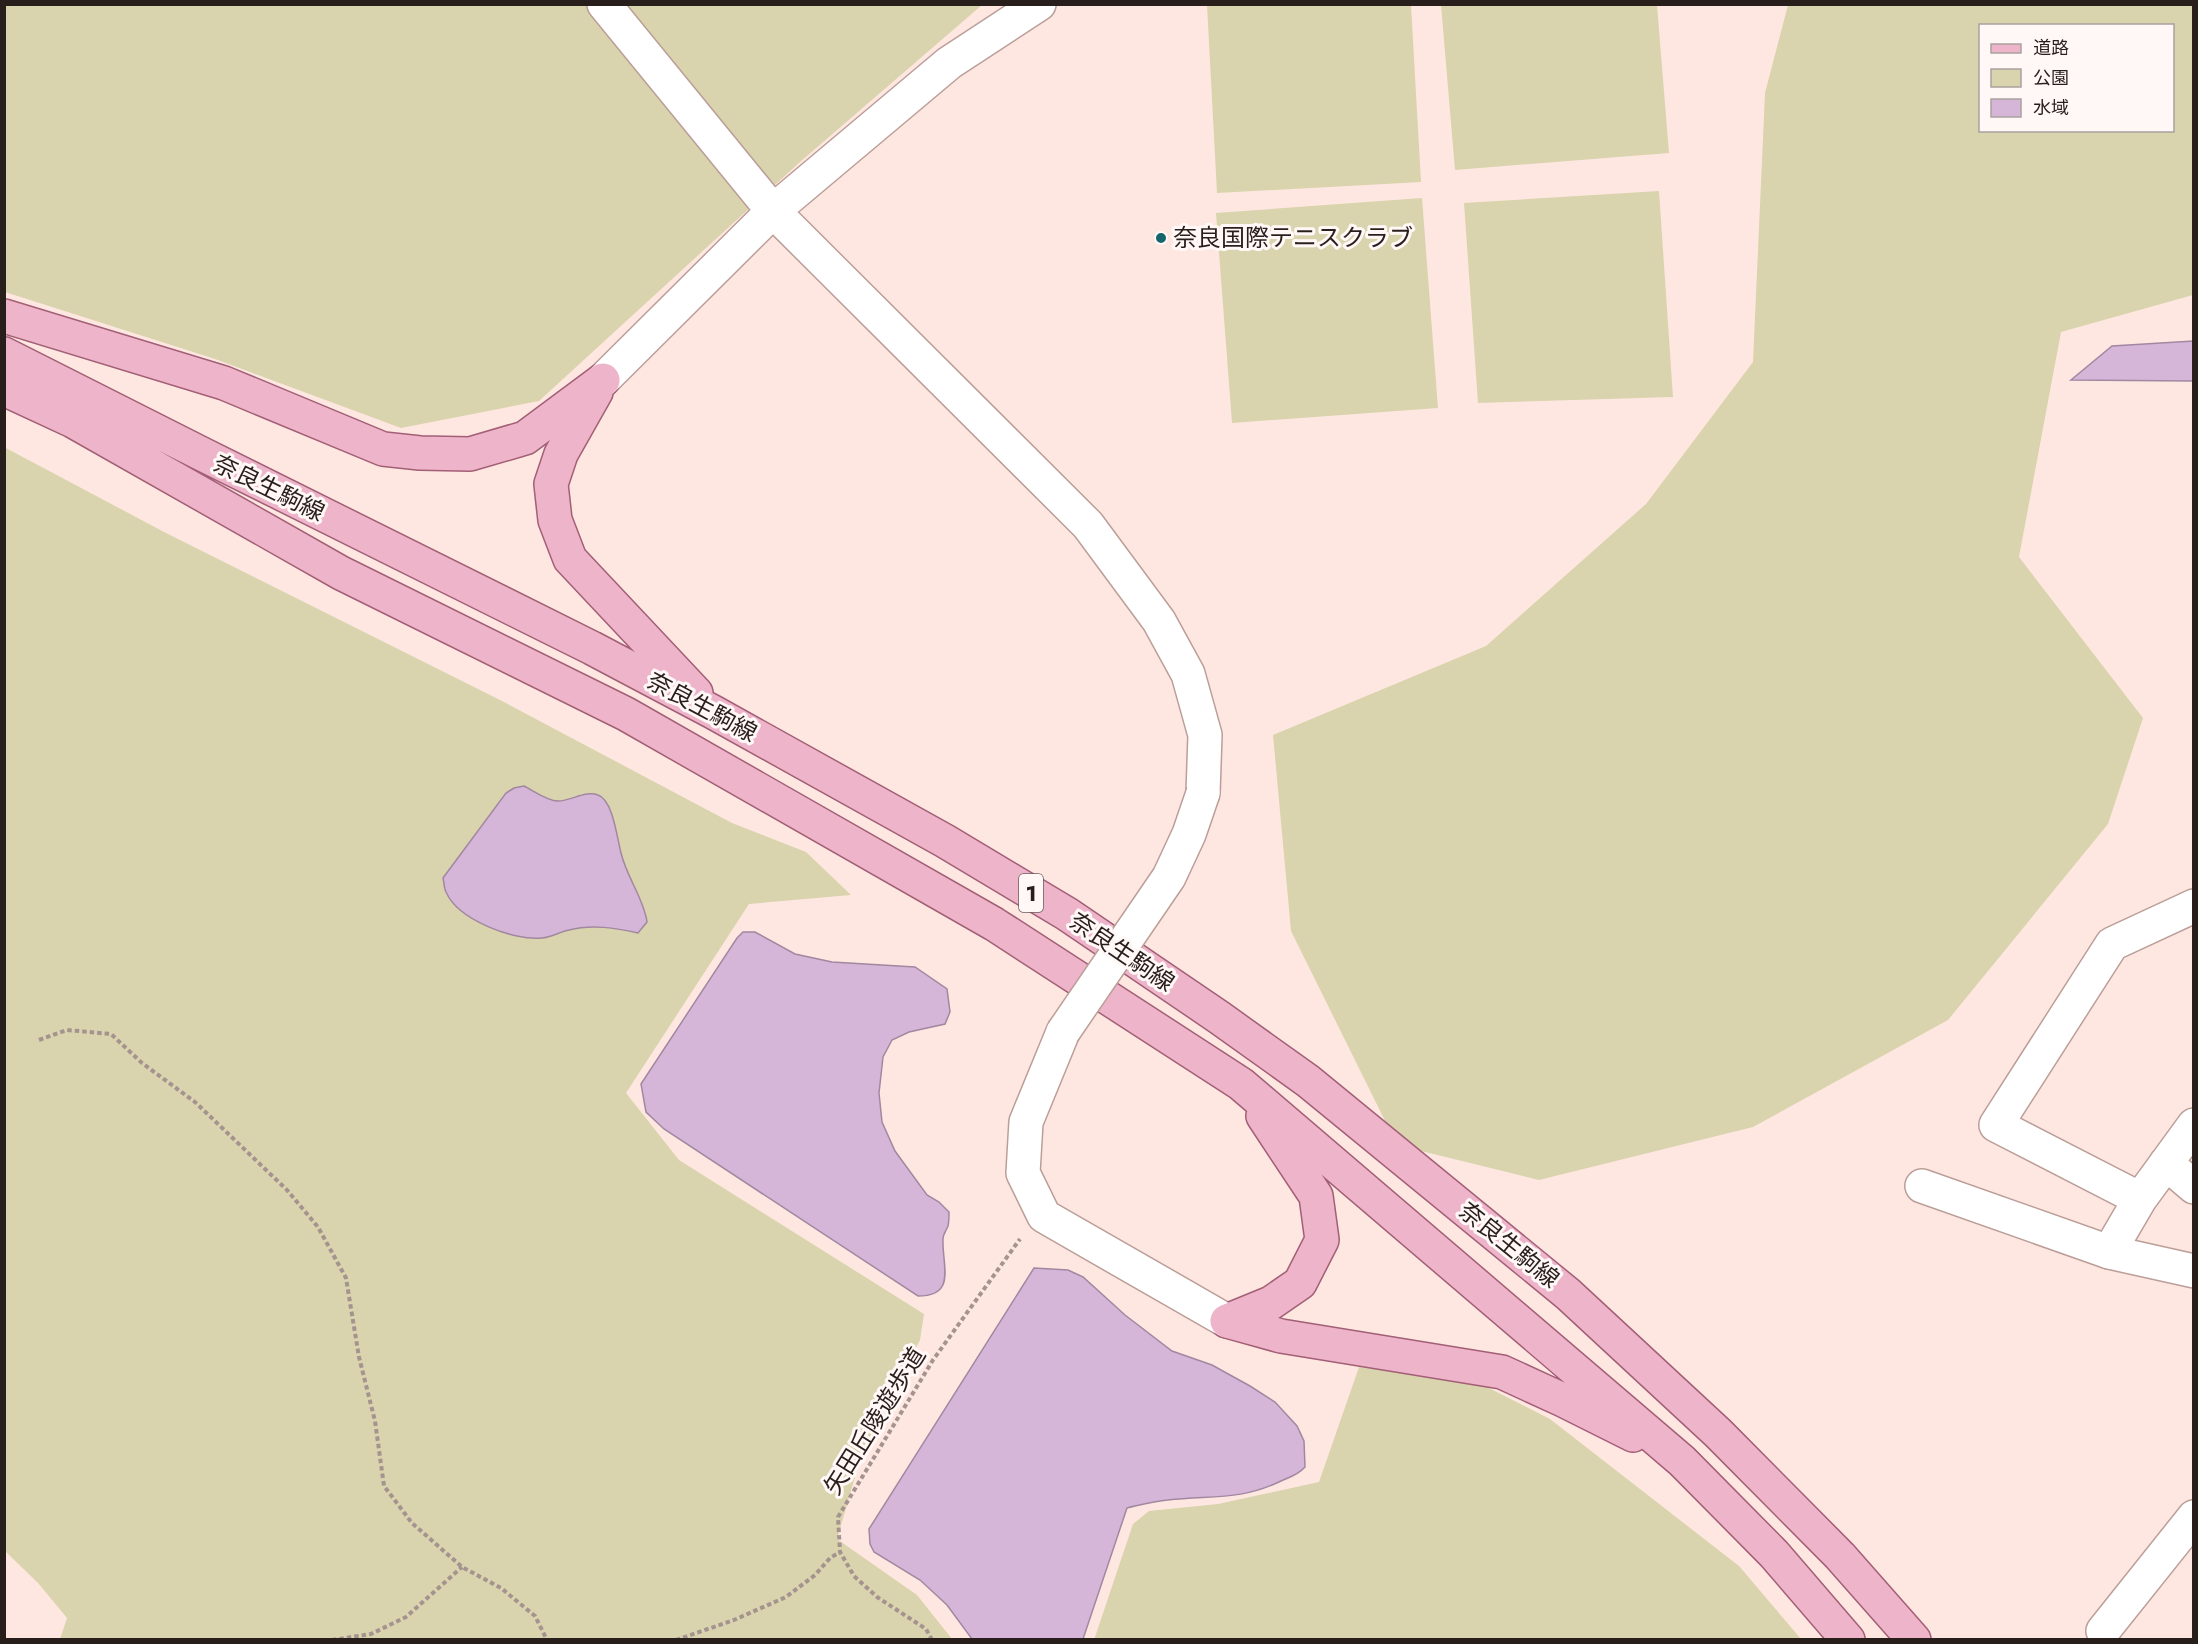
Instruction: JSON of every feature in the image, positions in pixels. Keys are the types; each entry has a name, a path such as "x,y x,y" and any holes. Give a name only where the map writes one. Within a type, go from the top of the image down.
{"main road":[{"path":"4,316 224,383 383,449 420,453 470,454 525,438 603,380"},
{"name":"奈良生駒線","path":"4,354 592,648 713,712 945,841 1067,914 1308,1081 1576,1302 1718,1433 1840,1556 1914,1640"},
{"path":"603,380 561,454 554,474 551,484 555,520 570,559 713,712"},
{"name":"奈良生駒線","path":"4,389 73,421 341,573 636,720 994,924 1241,1084 1682,1461 1774,1554 1848,1640"},
{"path":"1227,1321 1271,1303 1300,1283 1322,1240 1316,1196 1241,1084"},
{"path":"1227,1321 1281,1335 1502,1372 1563,1400 1682,1461"}],"street":[{"path":"604,4 773,211 1088,525 1152,611 1188,674 1205,735 1203,793 1189,834 1168,877 1063,1032 1026,1122 1023,1173 1044,1216 1227,1321"},
{"path":"603,380 773,211 949,63 1039,4"},
{"path":"2140,1199 1996,1125 2112,944 2193,906"},
{"path":"2109,1252 2140,1199 2193,1125"},
{"path":"2166,1163 2193,1187"},
{"path":"1922,1186 2109,1252 2193,1271"},
{"path":"2103,1631 2193,1517"}],"path":[{"path":"39,1040 67,1030 111,1034 142,1063 195,1102 287,1190 318,1227 346,1278 359,1357 375,1421 384,1486 412,1523 462,1567 501,1588 535,1616 547,1640"},
{"name":"矢田丘陵遊歩道","path":"932,1640 926,1629 876,1596 854,1576 840,1552 837,1517 933,1360 1014,1245 1044,1216"},
{"path":"676,1640 734,1620 786,1596 815,1575 830,1558 840,1552"},
{"path":"332,1640 371,1634 406,1617 462,1567"}],"green space":[{"path":"5,5 982,5 800,162 539,401 401,428 215,359 5,292"},
{"path":"1207,5 1411,5 1421,182 1217,193"},
{"path":"1441,5 1657,5 1669,153 1455,170"},
{"path":"1788,5 2193,5 2193,295 2061,332 2019,557 2143,718 2108,824 1948,1020 1753,1127 1539,1180 1397,1145 1291,931 1273,735 1486,646 1646,504 1753,362 1765,93"},
{"path":"1659,191 1673,397 1478,403 1464,203"},
{"path":"1422,198 1438,408 1232,423 1216,213"},
{"path":"4,447 166,533 500,700 732,823 806,852 851,895 749,904 626,1093 679,1160 924,1314 920,1340 862,1453 837,1539 917,1595 952,1639 60,1639 67,1618 38,1583 4,1550"},
{"path":"1359,1367 1473,1380 1550,1419 1739,1566 1801,1639 1094,1640 1133,1524 1149,1511 1218,1504 1319,1482"}],"water":[{"path":"2193,341 2193,381 2071,380 2112,346"},
{"path":"524,786 554,801 589,794 603,798 614,820 627,871 645,913 647,922 638,933 595,927 578,928 542,938 517,936 474,920 452,902 445,890 443,878 506,793"},
{"path":"743,932 755,932 795,954 832,962 915,967 947,989 950,1012 945,1024 909,1032 892,1040 883,1057 879,1093 882,1122 895,1151 927,1195 949,1212 948,1226 943,1239 945,1278 938,1291 930,1295 918,1296 664,1129 646,1112 641,1084"},
{"path":"1034,1268 1068,1270 1083,1277 1125,1315 1172,1351 1212,1365 1275,1402 1297,1426 1304,1441 1305,1467 1294,1476 1252,1492 1147,1503 1127,1508 1083,1639 972,1639 947,1605 920,1580 874,1552 870,1544 869,1529"}],"place":[{"name":"奈良国際テニスクラブ","path":"1161,238"}]}
